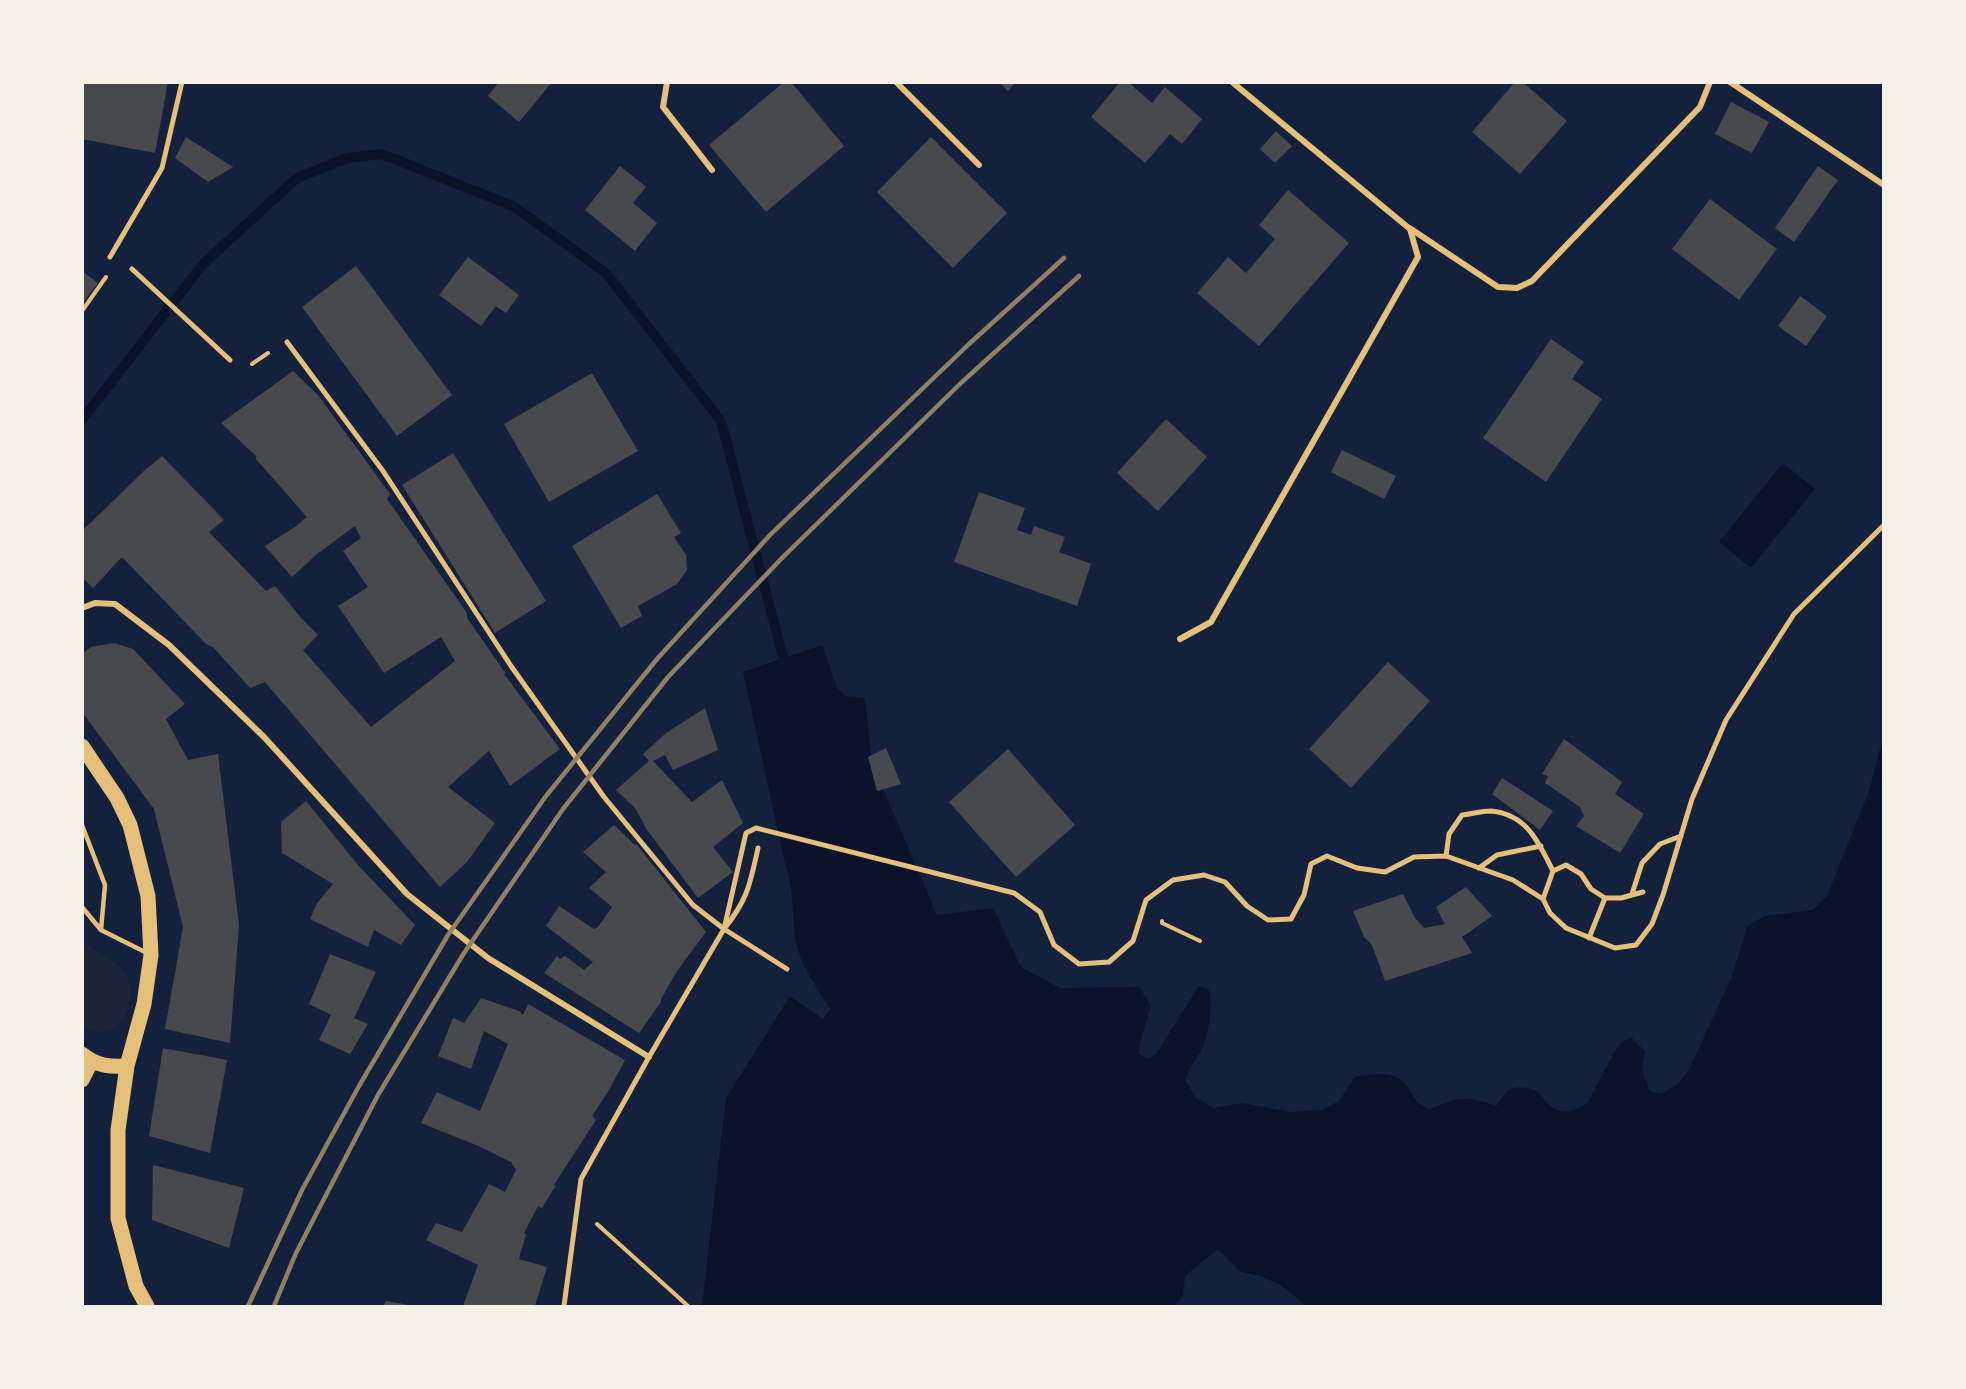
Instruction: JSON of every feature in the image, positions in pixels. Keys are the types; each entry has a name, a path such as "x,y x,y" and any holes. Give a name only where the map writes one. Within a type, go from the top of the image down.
{"main road":[{"path":"82,746 117,798 130,825 147,896 150,955 144,1004 127,1066 118,1131 118,1218 136,1286 147,1306"},
{"path":"82,1080 87,1058 104,1066 127,1066"}],"street":[{"path":"110,257 162,168 182,82"},
{"path":"668,82 663,106 712,170"},
{"path":"896,82 979,165"},
{"path":"1232,82 1410,229 1498,287 1517,288 1532,281 1700,107 1710,82"},
{"path":"1730,82 1884,184"},
{"path":"1180,639 1211,622 1418,257 1410,229"},
{"path":"132,269 230,360"},
{"path":"287,342 383,471 512,666 604,796 693,905 724,929 787,969"},
{"path":"724,929 746,833 756,828 1014,893 1040,912 1054,945 1079,964 1109,962 1133,941 1146,900 1173,880 1204,875 1225,882 1247,906 1268,920 1291,919 1304,895 1311,864 1327,856 1357,868 1385,872 1414,857 1446,856 1513,880 1543,899 1551,913 1566,928 1616,948 1636,945 1652,924 1664,895 1692,799 1726,720 1794,614 1884,525"},
{"path":"82,608 96,603 115,604 169,645 264,737 407,894 488,958 649,1057"},
{"path":"1446,856 1449,834 1462,815 1491,812 1514,818 1532,831 1553,871 1543,899"},
{"path":"1632,894 1642,863 1660,844 1681,836"},
{"path":"1479,868 1497,855 1541,846"},
{"path":"564,1306 581,1179 724,929 739,911 748,894 758,848"},
{"path":"1553,871 1566,865 1581,874 1591,889 1605,898 1621,898 1643,892"},
{"path":"1589,938 1605,898"}],"lane":[{"path":"82,825 105,885 101,930"},
{"path":"82,907 101,930 150,955"}],"path":[{"path":"82,311 107,276 110,257"},
{"path":"230,360 246,368 287,342"},
{"path":"1165,912 1162,923 1200,941"},
{"path":"576,1205 688,1306"}],"shaded area":[{"path":"1783,463 1815,489 1751,568 1719,542"},
{"path":"822,645 837,687 846,696 865,698 872,763 937,915 993,908 1021,967 1060,988 1139,987 1151,1005 1139,1054 1148,1059 1156,1054 1199,986 1209,989 1210,1008 1207,1036 1185,1080 1196,1098 1214,1108 1242,1103 1292,1112 1322,1110 1339,1101 1355,1077 1385,1074 1399,1078 1417,1101 1429,1109 1462,1099 1477,1100 1496,1106 1507,1091 1522,1087 1538,1092 1552,1107 1567,1112 1578,1109 1588,1102 1616,1049 1631,1037 1645,1051 1642,1071 1650,1091 1661,1094 1678,1084 1690,1068 1732,976 1747,927 1764,916 1813,910 1827,896 1869,791 1883,737 1883,1306 1305,1306 1280,1285 1260,1276 1240,1272 1218,1249 1185,1276 1183,1296 1174,1306 702,1306 726,1098 790,996 823,1019 831,1009 816,987 797,947 790,884 743,672"},
{"path":"83,941 118,966 129,982 131,1000 129,1009 120,1024 105,1032 96,1032 83,1027"}],"pier":[{"path":"1232,1263 1240,1272 1260,1276 1280,1285 1305,1306 1301,1306 1278,1287 1238,1274 1229,1264"}],"building":[{"path":"85,82 168,82 155,153 82,139 82,90"},
{"path":"499,82 552,82 519,122 488,96"},
{"path":"784,82 791,82 844,146 766,212 709,145"},
{"path":"999,82 1016,82 1008,91"},
{"path":"1120,82 1128,82 1152,103 1165,87 1202,119 1182,144 1170,134 1145,163 1091,117"},
{"path":"1515,82 1523,82 1567,121 1520,174 1472,132"},
{"path":"1731,102 1769,122 1752,153 1715,134"},
{"path":"1276,131 1292,146 1275,163 1260,149"},
{"path":"186,137 233,167 208,182 175,158"},
{"path":"931,137 1007,213 953,268 877,192"},
{"path":"620,166 646,187 633,203 657,223 635,251 585,210"},
{"path":"1818,166 1838,180 1794,242 1775,228"},
{"path":"1288,190 1349,243 1259,346 1197,293 1228,257 1246,273 1275,239 1259,225"},
{"path":"1710,199 1777,249 1739,300 1672,249"},
{"path":"468,257 519,295 506,313 496,306 481,326 439,295"},
{"path":"356,266 452,395 397,436 302,307"},
{"path":"82,271 98,283 82,304"},
{"path":"1800,296 1827,316 1806,346 1778,326"},
{"path":"1551,339 1584,362 1572,379 1602,399 1546,482 1483,438"},
{"path":"293,371 318,395 390,494 387,499 467,613 467,618 506,674 504,674 560,749 510,786 489,751 448,787 495,823 467,862 440,887 265,682 250,688 213,647 206,644 122,557 93,588 82,577 82,531 162,456 224,520 209,532 266,591 275,586 318,635 303,650 371,727 455,661 441,637 384,673 338,606 368,587 343,551 361,538 355,526 317,554 292,577 265,546 307,517 256,459 256,456 221,423"},
{"path":"592,373 638,451 549,502 504,424"},
{"path":"1166,419 1207,457 1158,511 1117,473"},
{"path":"1342,450 1396,476 1384,499 1331,472"},
{"path":"453,453 546,601 495,633 402,485"},
{"path":"979,492 1025,508 1017,530 1031,535 1034,526 1065,537 1059,552 1091,564 1077,606 954,562"},
{"path":"657,494 681,533 674,537 686,555 687,570 677,584 638,606 642,616 621,628 572,546"},
{"path":"114,643 133,649 185,704 166,719 188,760 218,754 239,925 230,1043 165,1029 183,927 154,809 82,712 82,654 91,647"},
{"path":"1388,662 1430,701 1351,788 1309,749"},
{"path":"705,708 718,750 673,770 665,755 653,761 692,802 722,780 743,823 713,847 733,872 698,898 647,830 635,808 616,790 649,761 643,754 666,733"},
{"path":"1564,739 1622,782 1615,794 1644,814 1620,853 1576,826 1584,816 1580,807 1545,783 1548,776 1542,774"},
{"path":"886,748 901,784 877,791 868,757"},
{"path":"1008,749 1075,825 1016,877 949,802"},
{"path":"1502,778 1553,811 1540,830 1492,794"},
{"path":"306,801 358,865 415,925 401,945 374,930 368,947 310,919 317,903 333,884 282,853 281,822"},
{"path":"614,825 637,845 706,932 677,971 661,1002 639,1033 544,973 557,956 560,959 565,956 584,970 593,962 546,926 559,906 594,929 598,927 612,907 589,888 606,872 583,852"},
{"path":"1466,887 1492,916 1462,937 1472,953 1385,981 1372,945 1364,937 1353,911 1403,894 1415,918 1424,928 1445,924 1436,907"},
{"path":"330,954 376,972 354,1018 368,1024 350,1054 319,1040 331,1015 309,1004"},
{"path":"481,998 519,1011 523,1015 528,1004 625,1060 592,1116 596,1120 553,1186 556,1185 542,1208 538,1206 524,1233 526,1234 519,1259 547,1267 535,1306 463,1306 478,1265 426,1240 436,1223 462,1232 489,1184 505,1192 516,1170 511,1162 481,1147 421,1123 437,1092 480,1111 508,1044 484,1031 471,1069 438,1056 453,1018 464,1023"},
{"path":"163,1048 227,1060 210,1153 149,1136"},
{"path":"153,1165 244,1188 229,1248 152,1220"},
{"path":"386,1301 409,1305 409,1306 383,1306"}],"waterway":[{"path":"82,420 203,264 297,178 347,158 382,154 513,206 606,273 721,421 783,657"}],"railway":[{"path":"248,1306 302,1190 359,1086 448,935 546,796 657,659 770,535 969,344 1064,258"},
{"path":"274,1306 296,1253 378,1095 464,953 563,809 668,677 784,556 962,382 1079,276"}]}
